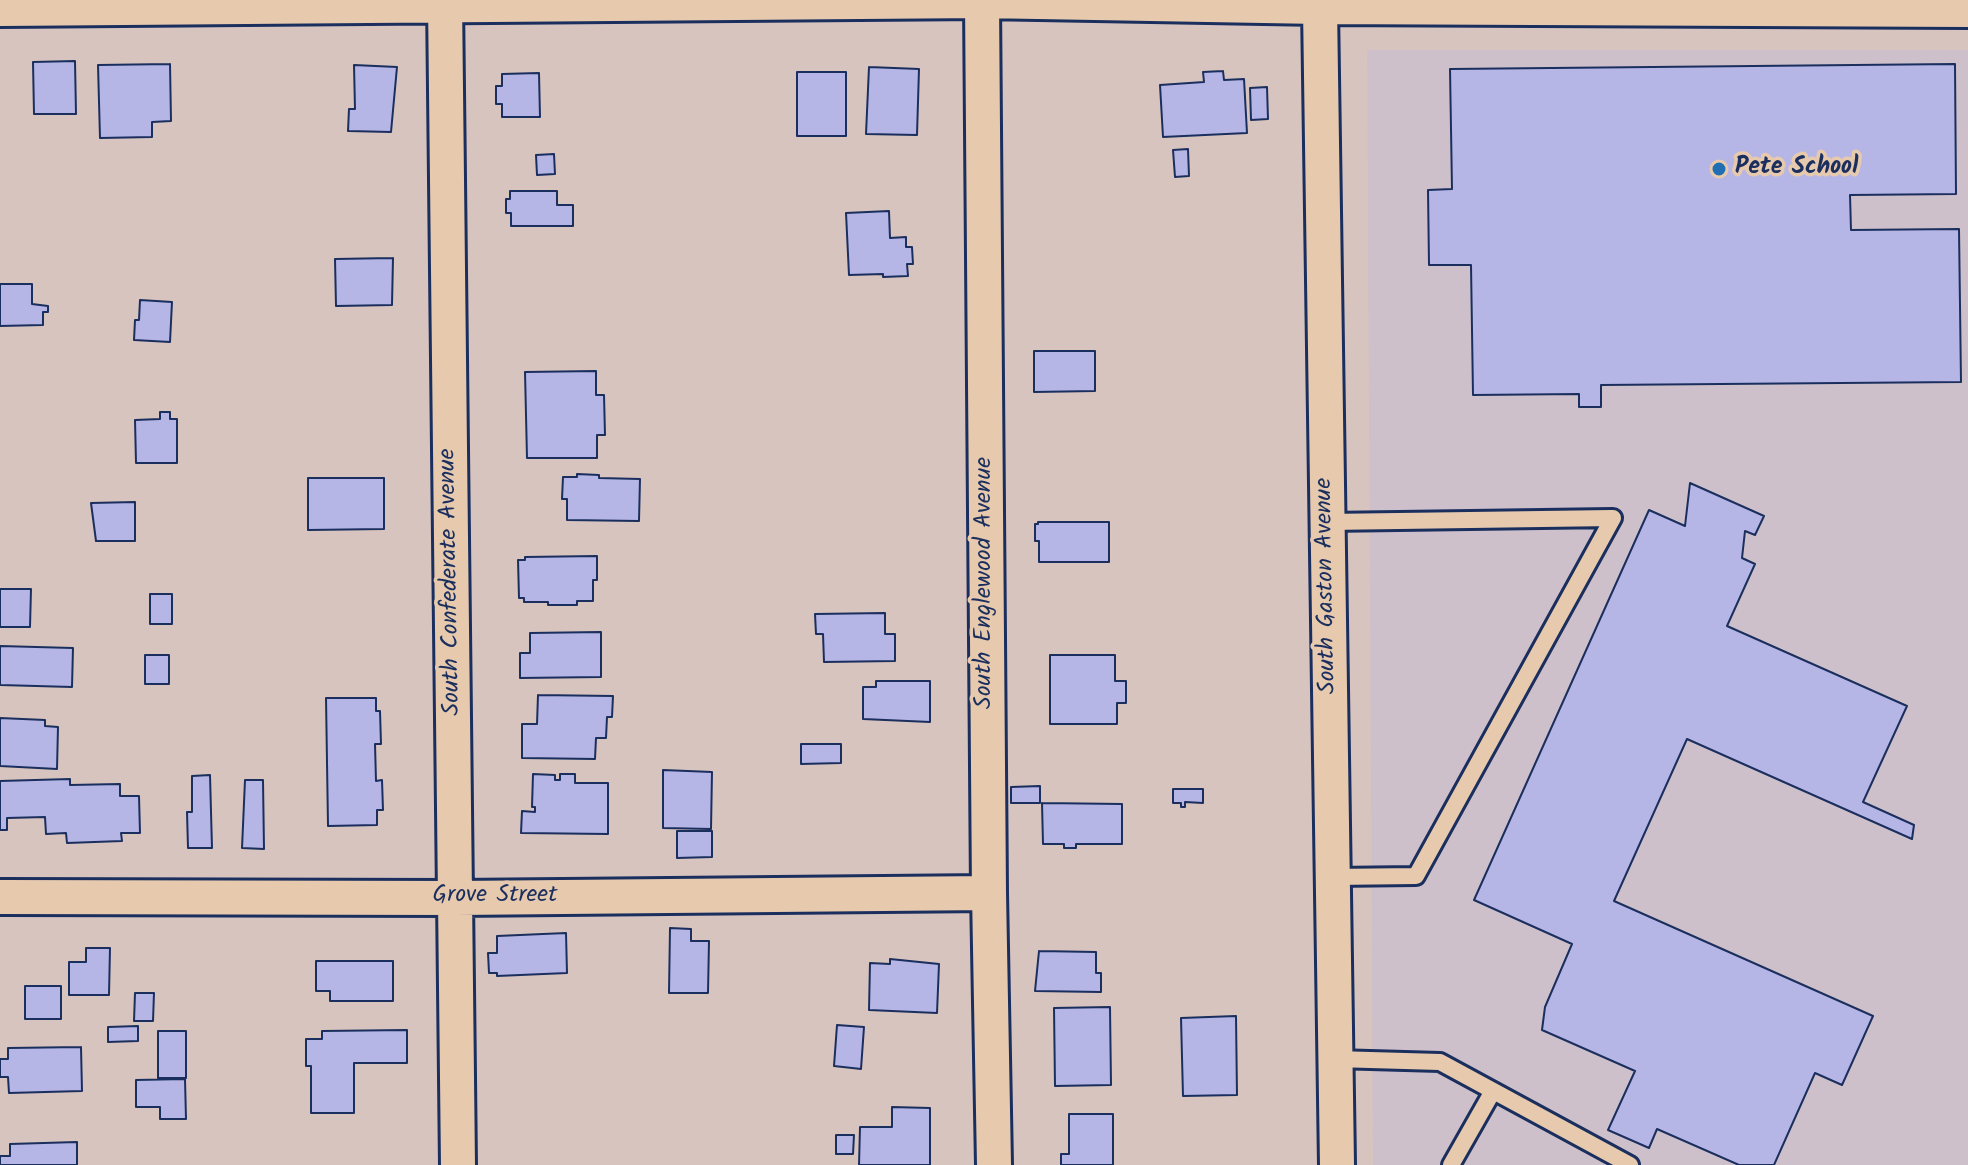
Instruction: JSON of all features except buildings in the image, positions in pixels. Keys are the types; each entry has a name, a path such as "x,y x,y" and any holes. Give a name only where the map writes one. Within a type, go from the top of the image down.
{"street":[{"path":"0,9 445,2 982,1 1320,7 1968,10"},
{"name":"South Englewood Avenue","path":"982,1 994,1165"},
{"name":"South Confederate Avenue","path":"445,2 458,1165"},
{"name":"South Gaston Avenue","path":"1320,7 1337,1165"},
{"name":"Grove Street","path":"0,897 456,898 989,893"}],"lane":[{"path":"1327,522 1613,518 1416,876 1332,877"},
{"path":"1335,1059 1440,1062 1630,1165"},
{"path":"1451,1165 1493,1091"}],"shaded area":[{"path":"1367,50 1968,50 1968,1165 1373,1165"}],"place":[{"name":"Pete School","path":"1719,169"}]}
